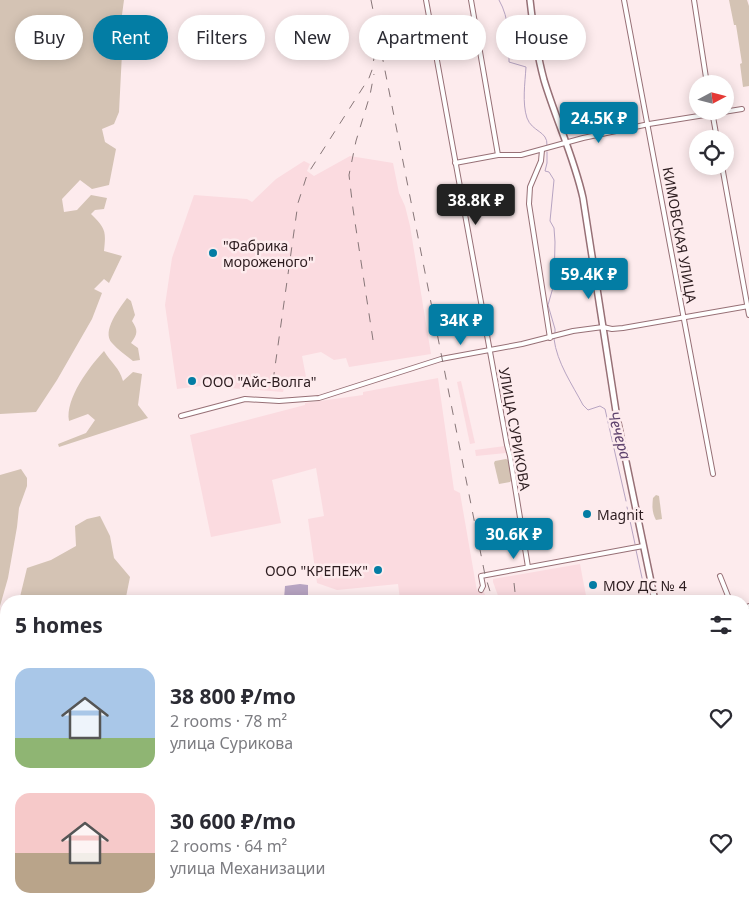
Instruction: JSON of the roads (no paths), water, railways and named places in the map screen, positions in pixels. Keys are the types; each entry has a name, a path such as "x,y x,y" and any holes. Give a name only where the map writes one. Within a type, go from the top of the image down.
{"street":[{"name":"УЛИЦА СУРИКОВА","path":"426,0 510,456 528,567"},
{"path":"471,0 498,156"},
{"path":"530,0 534,39 544,79 584,198 617,418 653,595"},
{"name":"КИМОВСКАЯ УЛИЦА","path":"624,0 649,124 713,474"},
{"path":"694,0 706,75"},
{"path":"734,110 742,109"},
{"path":"455,163 498,156 521,155 566,142 689,116"},
{"path":"542,150 542,161 530,187 529,204 550,338"},
{"path":"724,175 749,315"},
{"path":"181,416 245,399 279,401 324,396 430,362 550,338 573,331 603,327 612,330 748,306"},
{"path":"481,590 483,586 481,576 643,546"},
{"path":"720,576 728,595"}],"waterway":[{"name":"Чечера","path":"499,0 507,22 509,62 526,67 525,112 529,123 545,137 547,145"},
{"name":"Чечера","path":"547,152 545,171 549,172 554,180 550,221 554,228 555,242 554,284 548,305 555,333"},
{"name":"Чечера","path":"554,339 558,356 583,405 588,410 600,406 605,409 626,501"},
{"name":"Чечера","path":"627,507 635,544"},
{"name":"Чечера","path":"636,550 646,595"}],"railway":[{"path":"371,0 485,575 491,595"},
{"path":"273,381 298,203 307,175 369,78 374,60"},
{"path":"373,340 349,175 374,74"},
{"path":"514,583 515,595"}],"place":[{"name":"\"Фабрика мороженого\"","path":"213,253"},
{"name":"ООО \"Айс-Волга\"","path":"192,381"},
{"name":"Magnit","path":"587,514"},
{"name":"ООО \"КРЕПЕЖ\"","path":"378,570"},
{"name":"МОУ ДС № 4","path":"593,585"}]}
